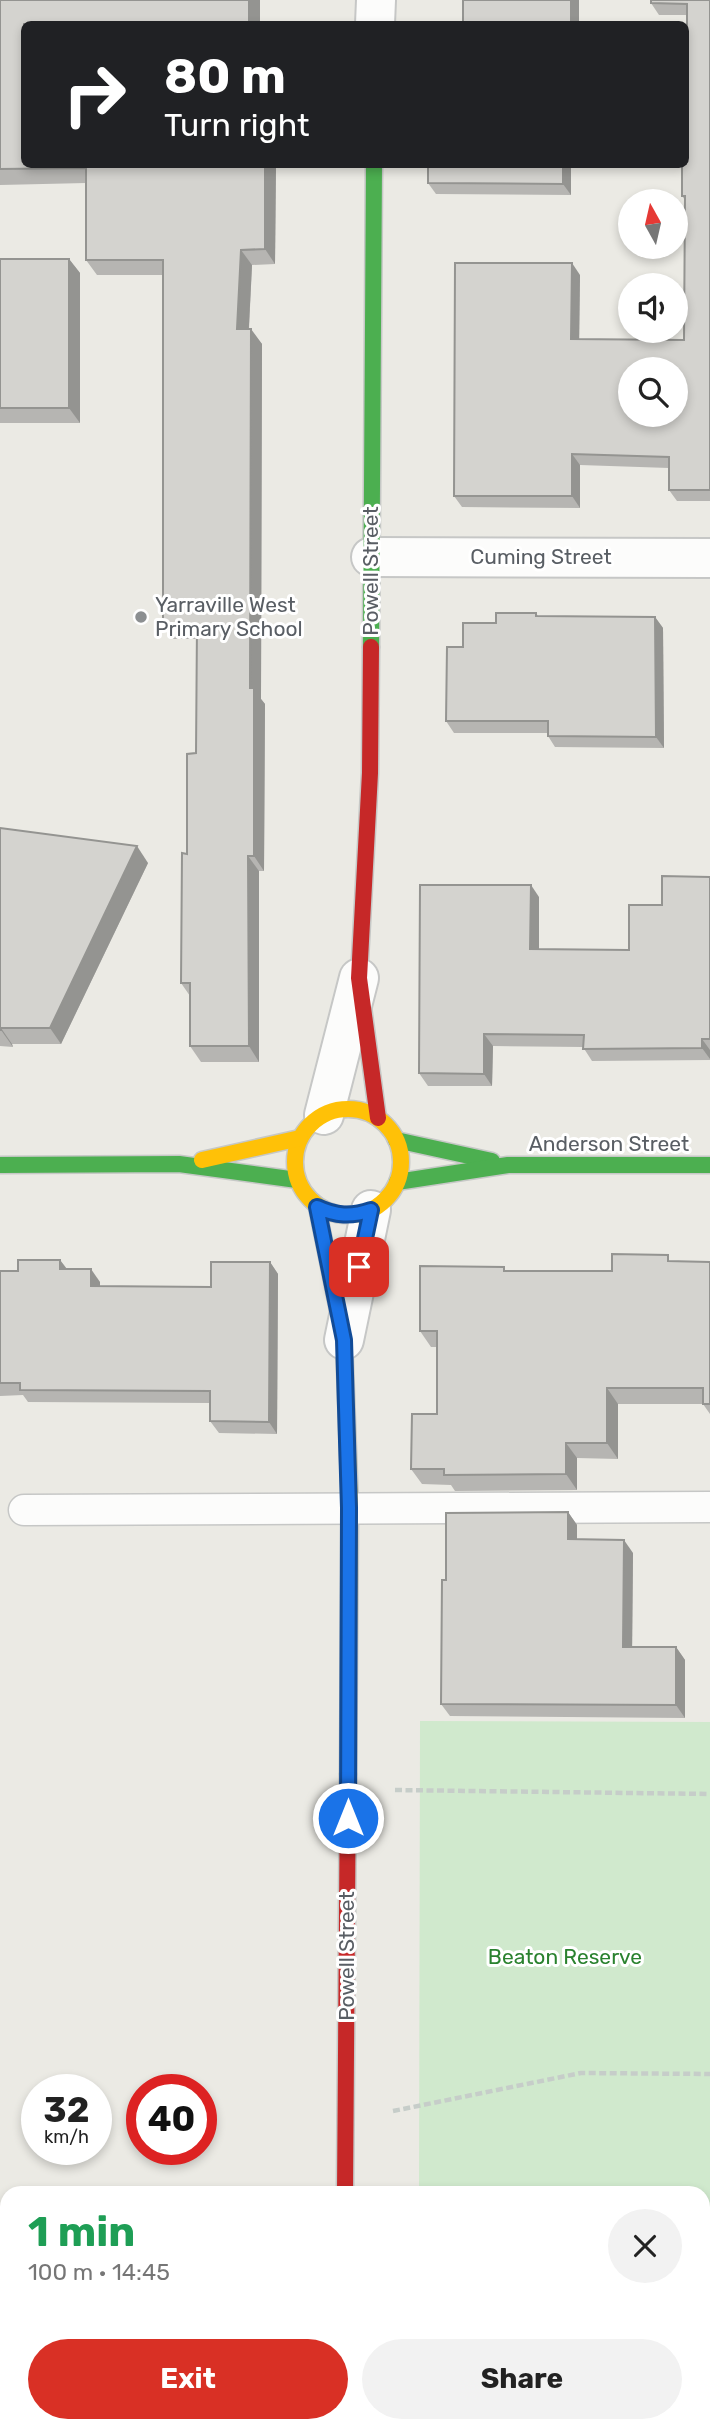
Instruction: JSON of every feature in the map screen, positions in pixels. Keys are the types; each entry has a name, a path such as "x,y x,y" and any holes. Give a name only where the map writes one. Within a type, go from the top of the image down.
{"street":[{"path":"376,0 376,21"},
{"name":"Powell Street","path":"374,168 370,773 359,978 378,1118"},
{"name":"Cuming Street","path":"371,556 710,558"},
{"name":"Powell Street","path":"312,1126 359,978"},
{"path":"183,1164 312,1126 351,1109 378,1118 396,1140 401,1168 391,1194 371,1210 358,1214 330,1213 317,1207 305,1195 294,1167 312,1126"},
{"name":"Anderson Street","path":"396,1140 508,1165"},
{"path":"0,1165 183,1164 297,1180"},
{"name":"Anderson Street","path":"397,1182 508,1165 710,1165"},
{"name":"Powell Street","path":"317,1207 344,1340 349,1508 345,2186"},
{"name":"Powell Street","path":"344,1340 371,1210"}],"lane":[{"path":"24,1510 710,1507"}],"path":[{"path":"348,1790 710,1794"},
{"path":"346,2121 581,2073 710,2074"}],"green space":[{"name":"Beaton Reserve","path":"420,1721 710,1722 710,2186 419,2186"}],"building":[{"path":"0,0 249,0 249,21 21,21 21,168 86,168 0,169"},
{"path":"463,0 571,0 571,21 463,21"},
{"path":"651,0 710,0 710,490 669,490 669,457 572,454 572,496 454,496 455,263 572,263 571,339 618,339 618,343 688,343 688,273 684,273 685,259 688,259 688,189 682,189 682,168 689,168 687,4 651,3"},
{"path":"86,168 265,168 265,249 241,250 237,329 251,329 250,688 254,688 254,856 248,856 249,1046 190,1046 190,983 181,983 182,853 187,854 187,754 196,753 197,624 163,624 163,260 86,260"},
{"path":"428,168 563,168 563,184 428,183"},
{"path":"0,259 69,259 69,408 0,408"},
{"path":"496,613 655,617 656,737 548,736 548,721 446,721 447,647 463,647 463,623 496,623"},
{"path":"0,828 137,846 50,1028 0,1030"},
{"path":"662,876 710,877 710,1039 702,1039 702,1048 583,1049 584,1035 484,1034 484,1074 419,1073 420,885 531,885 530,949 629,950 629,905 662,905"},
{"path":"612,1254 668,1255 668,1261 710,1262 710,1404 703,1404 703,1388 607,1388 607,1443 566,1443 566,1474 444,1475 444,1469 411,1469 412,1414 437,1414 437,1331 420,1331 420,1266 504,1267 504,1271 612,1271"},
{"path":"18,1260 60,1260 60,1269 91,1269 91,1286 211,1287 211,1262 270,1262 269,1422 210,1421 210,1391 20,1390 20,1383 0,1383 0,1271 18,1271"},
{"path":"568,1512 568,1539 624,1540 623,1647 676,1647 676,1705 441,1704 442,1580 446,1580 446,1513"}],"traffic: fast":[{"path":"371,647 374,168"},
{"path":"396,1140 492,1161"},
{"path":"0,1165 179,1164 297,1180"},
{"path":"397,1182 508,1165 710,1165"}],"traffic: slow":[{"path":"348,1109 368,1113 386,1124 397,1142 401,1162 397,1182 386,1200 368,1211 348,1215 328,1211 310,1200 299,1182 295,1162 299,1142 310,1124 328,1113 348,1109"},
{"path":"202,1160 300,1138"},
{"path":"317,1207 344,1340 350,1508 348,1774"}],"traffic: jam":[{"path":"371,647 370,773 359,978 378,1118"},
{"path":"345,2186 348,1774"}],"place":[{"name":"Yarraville West Primary School","path":"141,617"}],"route":[{"path":"348,1818 349,1508 344,1340 317,1207 344,1215 371,1210 359,1267"}]}
